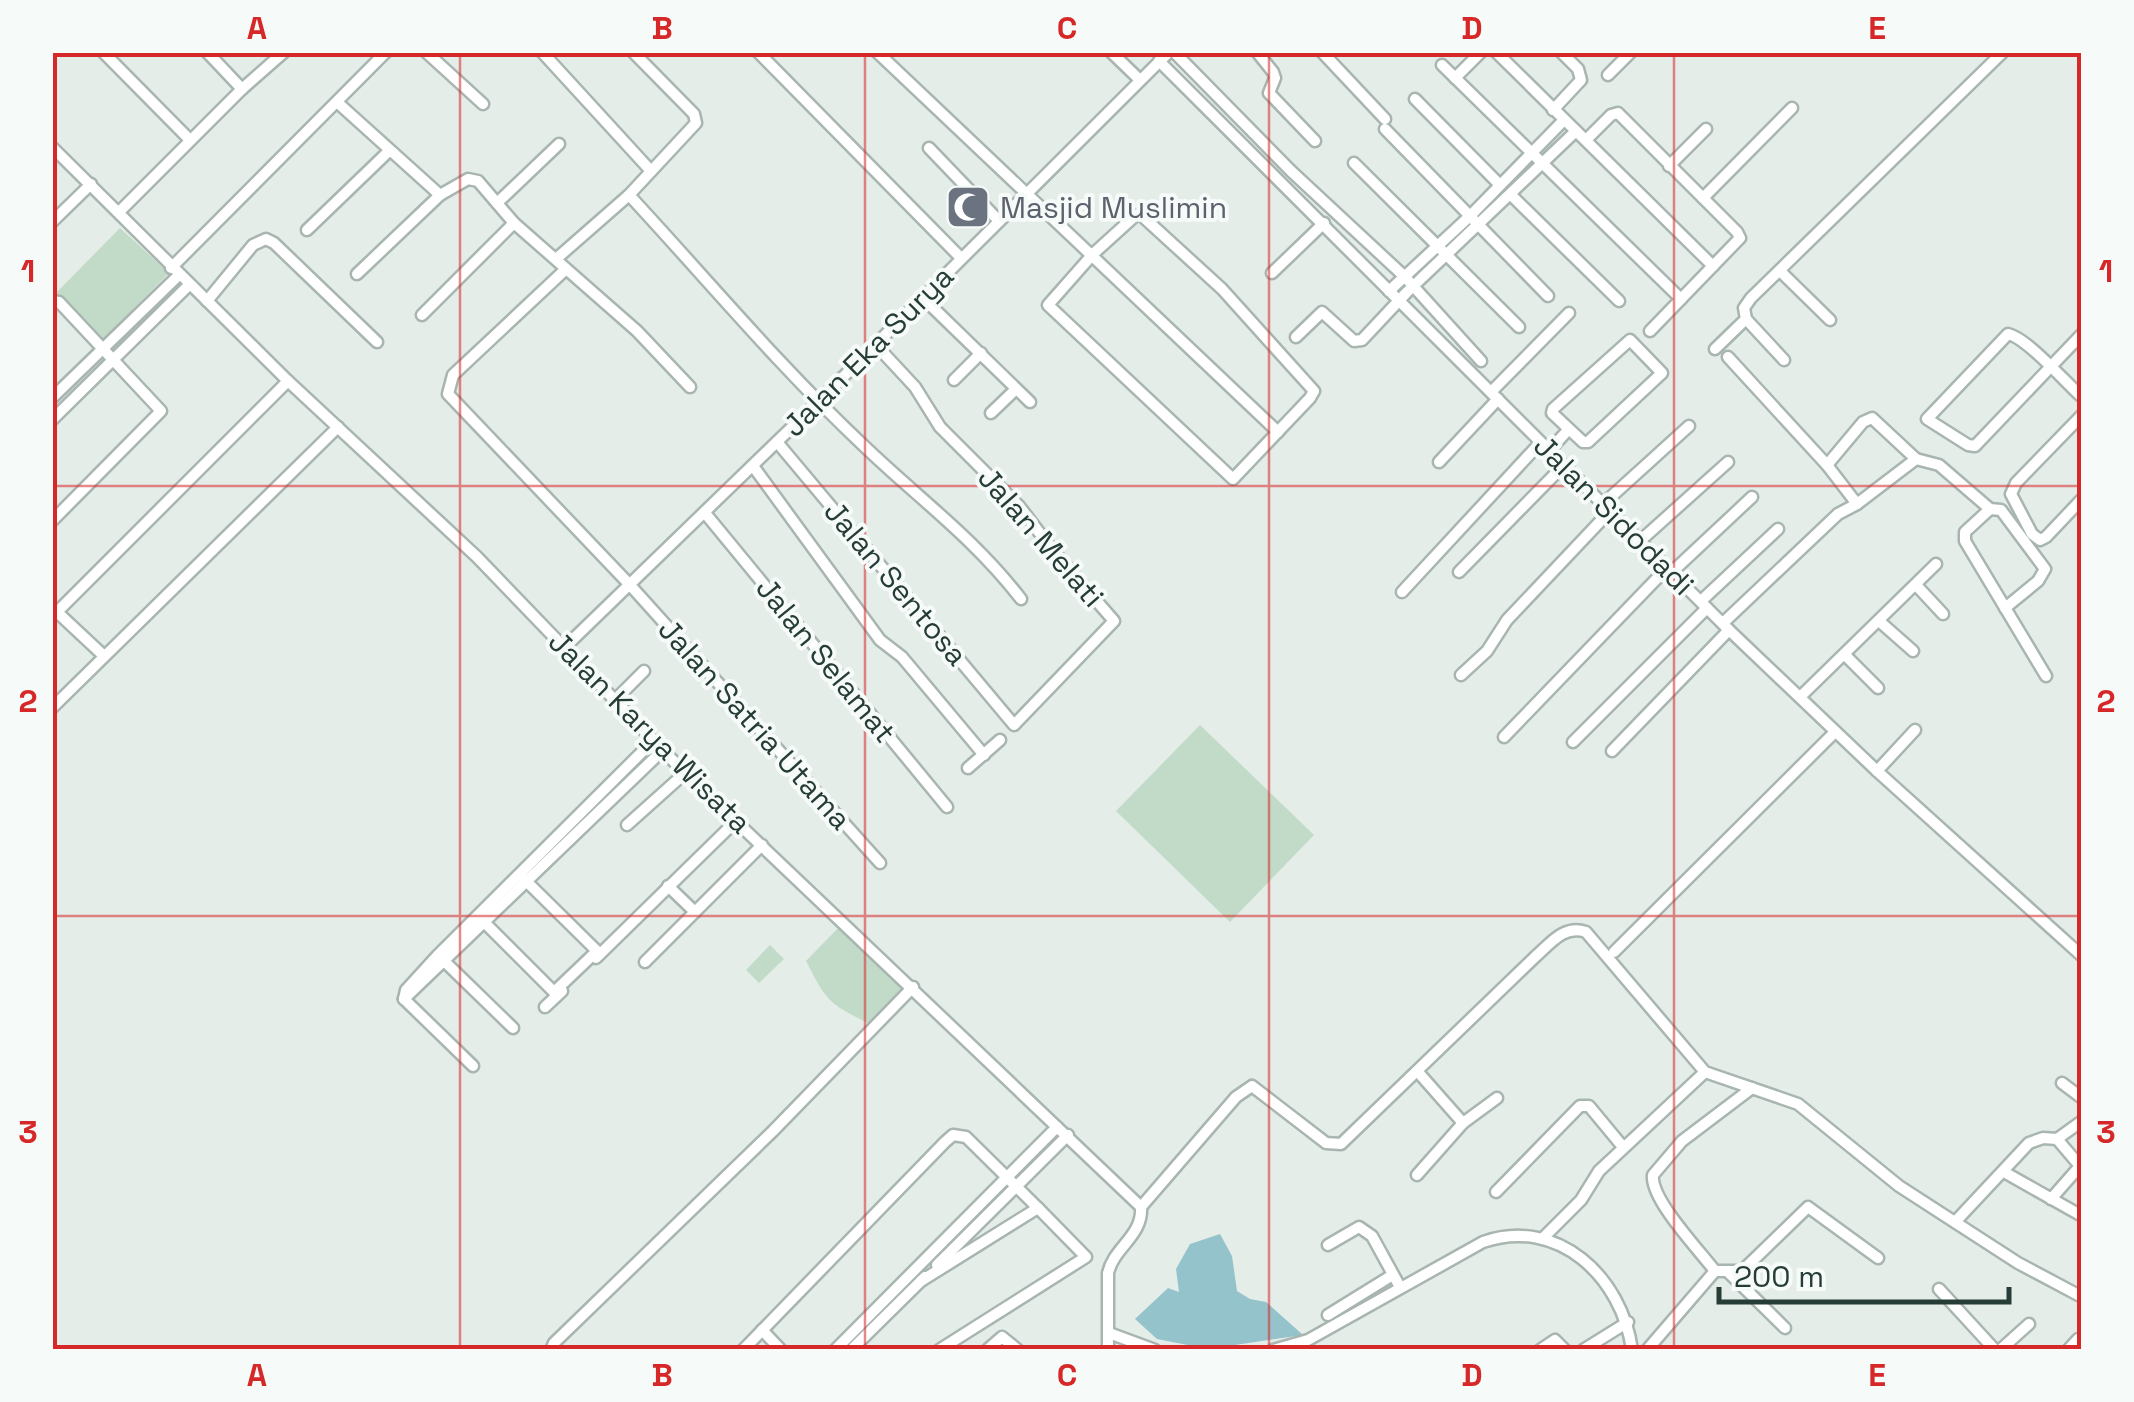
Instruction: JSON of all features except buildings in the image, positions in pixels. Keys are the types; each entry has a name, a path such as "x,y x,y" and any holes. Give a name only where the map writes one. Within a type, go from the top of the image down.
{"street":[{"path":"103,52 190,140"},
{"path":"207,52 242,89"},
{"path":"118,212 284,52"},
{"path":"52,398 386,52"},
{"path":"426,52 483,104"},
{"path":"556,259 628,195 694,126 696,119 634,52"},
{"path":"758,52 961,258"},
{"path":"877,52 1278,432"},
{"path":"1111,52 1140,80"},
{"path":"1171,52 1409,282 1481,361"},
{"name":"Jalan Eka Surya","path":"565,647 820,401 1171,52"},
{"path":"1257,52 1275,78 1269,93 1315,141"},
{"path":"1322,52 1548,296"},
{"path":"1455,78 1481,52"},
{"path":"1496,52 1713,266"},
{"path":"1553,110 1581,80 1581,73 1561,52"},
{"path":"1608,75 1631,52"},
{"path":"1784,360 1746,319 1746,304 2003,52"},
{"path":"543,53 651,171"},
{"name":"Jalan Sidodadi","path":"1159,62 1835,732 2080,950"},
{"path":"1442,65 1680,299"},
{"path":"1414,99 1499,184"},
{"path":"338,103 440,194"},
{"path":"1702,198 1792,108"},
{"path":"1586,140 1618,113 1740,236 1650,331"},
{"path":"1296,336 1325,313 1358,342 1398,302 1437,247 1564,120"},
{"path":"1670,166 1706,130"},
{"path":"1389,292 1446,257 1576,131"},
{"path":"497,202 559,144"},
{"name":"Jalan Karya Wisata","path":"52,147 288,381 476,557 684,773 1141,1206"},
{"path":"929,148 998,221"},
{"path":"308,230 389,151"},
{"path":"1354,164 1518,327"},
{"path":"357,274 440,194 472,179 514,223 637,331 690,387"},
{"path":"52,222 91,184"},
{"path":"628,195 863,446 968,537 1021,598"},
{"path":"1511,195 1619,301"},
{"path":"1141,216 1222,290 1314,390 1233,479 1056,314 1049,302 1094,254 1133,217 1141,216"},
{"path":"422,315 514,223"},
{"path":"1272,273 1324,223"},
{"path":"205,300 260,240 266,239 377,342"},
{"name":"Jalan Satria Utama","path":"566,269 453,375 448,390 454,404 508,454 630,585 880,863"},
{"path":"1780,271 1830,320"},
{"path":"52,420 189,285"},
{"path":"924,298 1030,402"},
{"path":"52,301 60,302 162,410 52,521"},
{"path":"1440,462 1569,312"},
{"path":"1715,349 1746,319"},
{"path":"2082,334 2050,368 1975,446 1968,446 1927,419 2006,334 2017,336 2050,368 2082,397"},
{"path":"1630,340 1662,373 1588,442 1568,430 1552,413 1553,409 1630,340"},
{"name":"Jalan Melati","path":"875,344 915,386 940,427 1020,506 1114,621 1014,725"},
{"path":"954,380 982,353"},
{"path":"1728,357 1827,465 1857,504"},
{"path":"104,656 55,614 288,381"},
{"path":"991,414 1016,389"},
{"path":"2082,415 2016,482 2010,494 2032,534 2040,540 2082,500"},
{"path":"1827,465 1867,419 1874,419 1916,459 1939,465 1990,509"},
{"path":"1461,676 1487,651 1507,620 1606,508 1689,426"},
{"path":"52,708 338,427"},
{"path":"1402,592 1544,447 1568,430"},
{"name":"Jalan Sentosa","path":"777,442 1014,725"},
{"path":"1612,751 1726,626 1838,514 1916,459"},
{"path":"1640,541 1728,462"},
{"path":"753,466 880,640 902,657 984,755"},
{"path":"1459,572 1563,466"},
{"path":"1504,737 1670,570 1752,497"},
{"path":"2005,608 2045,569 1998,508 1990,509 1966,532 1965,541 2005,608 2046,676"},
{"name":"Jalan Selamat","path":"705,513 947,807"},
{"path":"1573,742 1778,529"},
{"path":"1801,696 1936,564"},
{"path":"1916,585 1942,614"},
{"path":"1879,621 1913,652"},
{"path":"1845,655 1878,688"},
{"path":"616,699 644,672"},
{"path":"1877,771 1915,730"},
{"path":"1614,952 1835,732"},
{"path":"472,1066 404,999 654,740"},
{"path":"968,768 1000,740"},
{"path":"523,879 662,750"},
{"path":"628,825 684,773"},
{"path":"545,1008 737,820"},
{"path":"645,962 762,846"},
{"path":"482,920 554,992 597,951 523,879"},
{"path":"668,886 695,912"},
{"path":"1108,1350 1110,1263 1138,1228 1141,1206 1246,1088 1256,1087 1326,1144 1341,1144 1535,957 1565,931 1575,929 1586,932 1705,1072 1798,1104 1867,1163 2018,1263 2082,1297"},
{"path":"441,959 513,1028"},
{"path":"551,1350 913,987"},
{"path":"1418,1072 1463,1123"},
{"path":"1544,1236 1582,1200 1599,1171 1705,1072"},
{"path":"2062,1083 2082,1098"},
{"path":"1752,1088 1682,1141 1651,1180 1654,1191 1715,1270 1742,1271 1808,1207 1878,1258"},
{"path":"1417,1175 1463,1123 1497,1098"},
{"path":"1496,1192 1580,1106 1588,1106 1623,1147"},
{"path":"1955,1222 2034,1140 2057,1139 2082,1121"},
{"path":"835,1350 1057,1127"},
{"path":"742,1350 953,1135 969,1139 1086,1256 939,1350"},
{"path":"852,1350 1068,1136"},
{"path":"2051,1199 2080,1166 2057,1139"},
{"path":"2004,1172 2082,1216"},
{"path":"921,1281 1038,1208"},
{"path":"1328,1244 1359,1226 1372,1236 1400,1288"},
{"path":"1273,1350 1308,1340 1483,1242 1506,1234 1544,1236 1581,1258 1618,1300 1628,1322 1632,1350"},
{"path":"1647,1350 1715,1270"},
{"path":"1728,1272 1785,1328"},
{"path":"1328,1315 1391,1276"},
{"path":"1939,1289 1997,1350 2029,1324"},
{"path":"1582,1350 1628,1322"},
{"path":"762,1330 781,1350"},
{"path":"1110,1334 1155,1350"},
{"path":"987,1350 1004,1337 1018,1350"},
{"path":"2068,1350 2078,1339"},
{"path":"1540,1350 1555,1340 1565,1350"}],"green space":[{"path":"120,228 169,273 102,340 54,295"},
{"path":"1200,725 1314,835 1230,922 1116,811"},
{"path":"841,925 905,987 870,1024 831,1000 806,961"},
{"path":"770,945 784,959 759,983 746,970"}],"water":[{"path":"1220,1234 1232,1256 1237,1291 1266,1302 1303,1335 1208,1349 1157,1339 1135,1319 1168,1288 1179,1292 1176,1269 1190,1244"}],"place":[{"name":"Masjid Muslimin","path":"968,207"}]}
